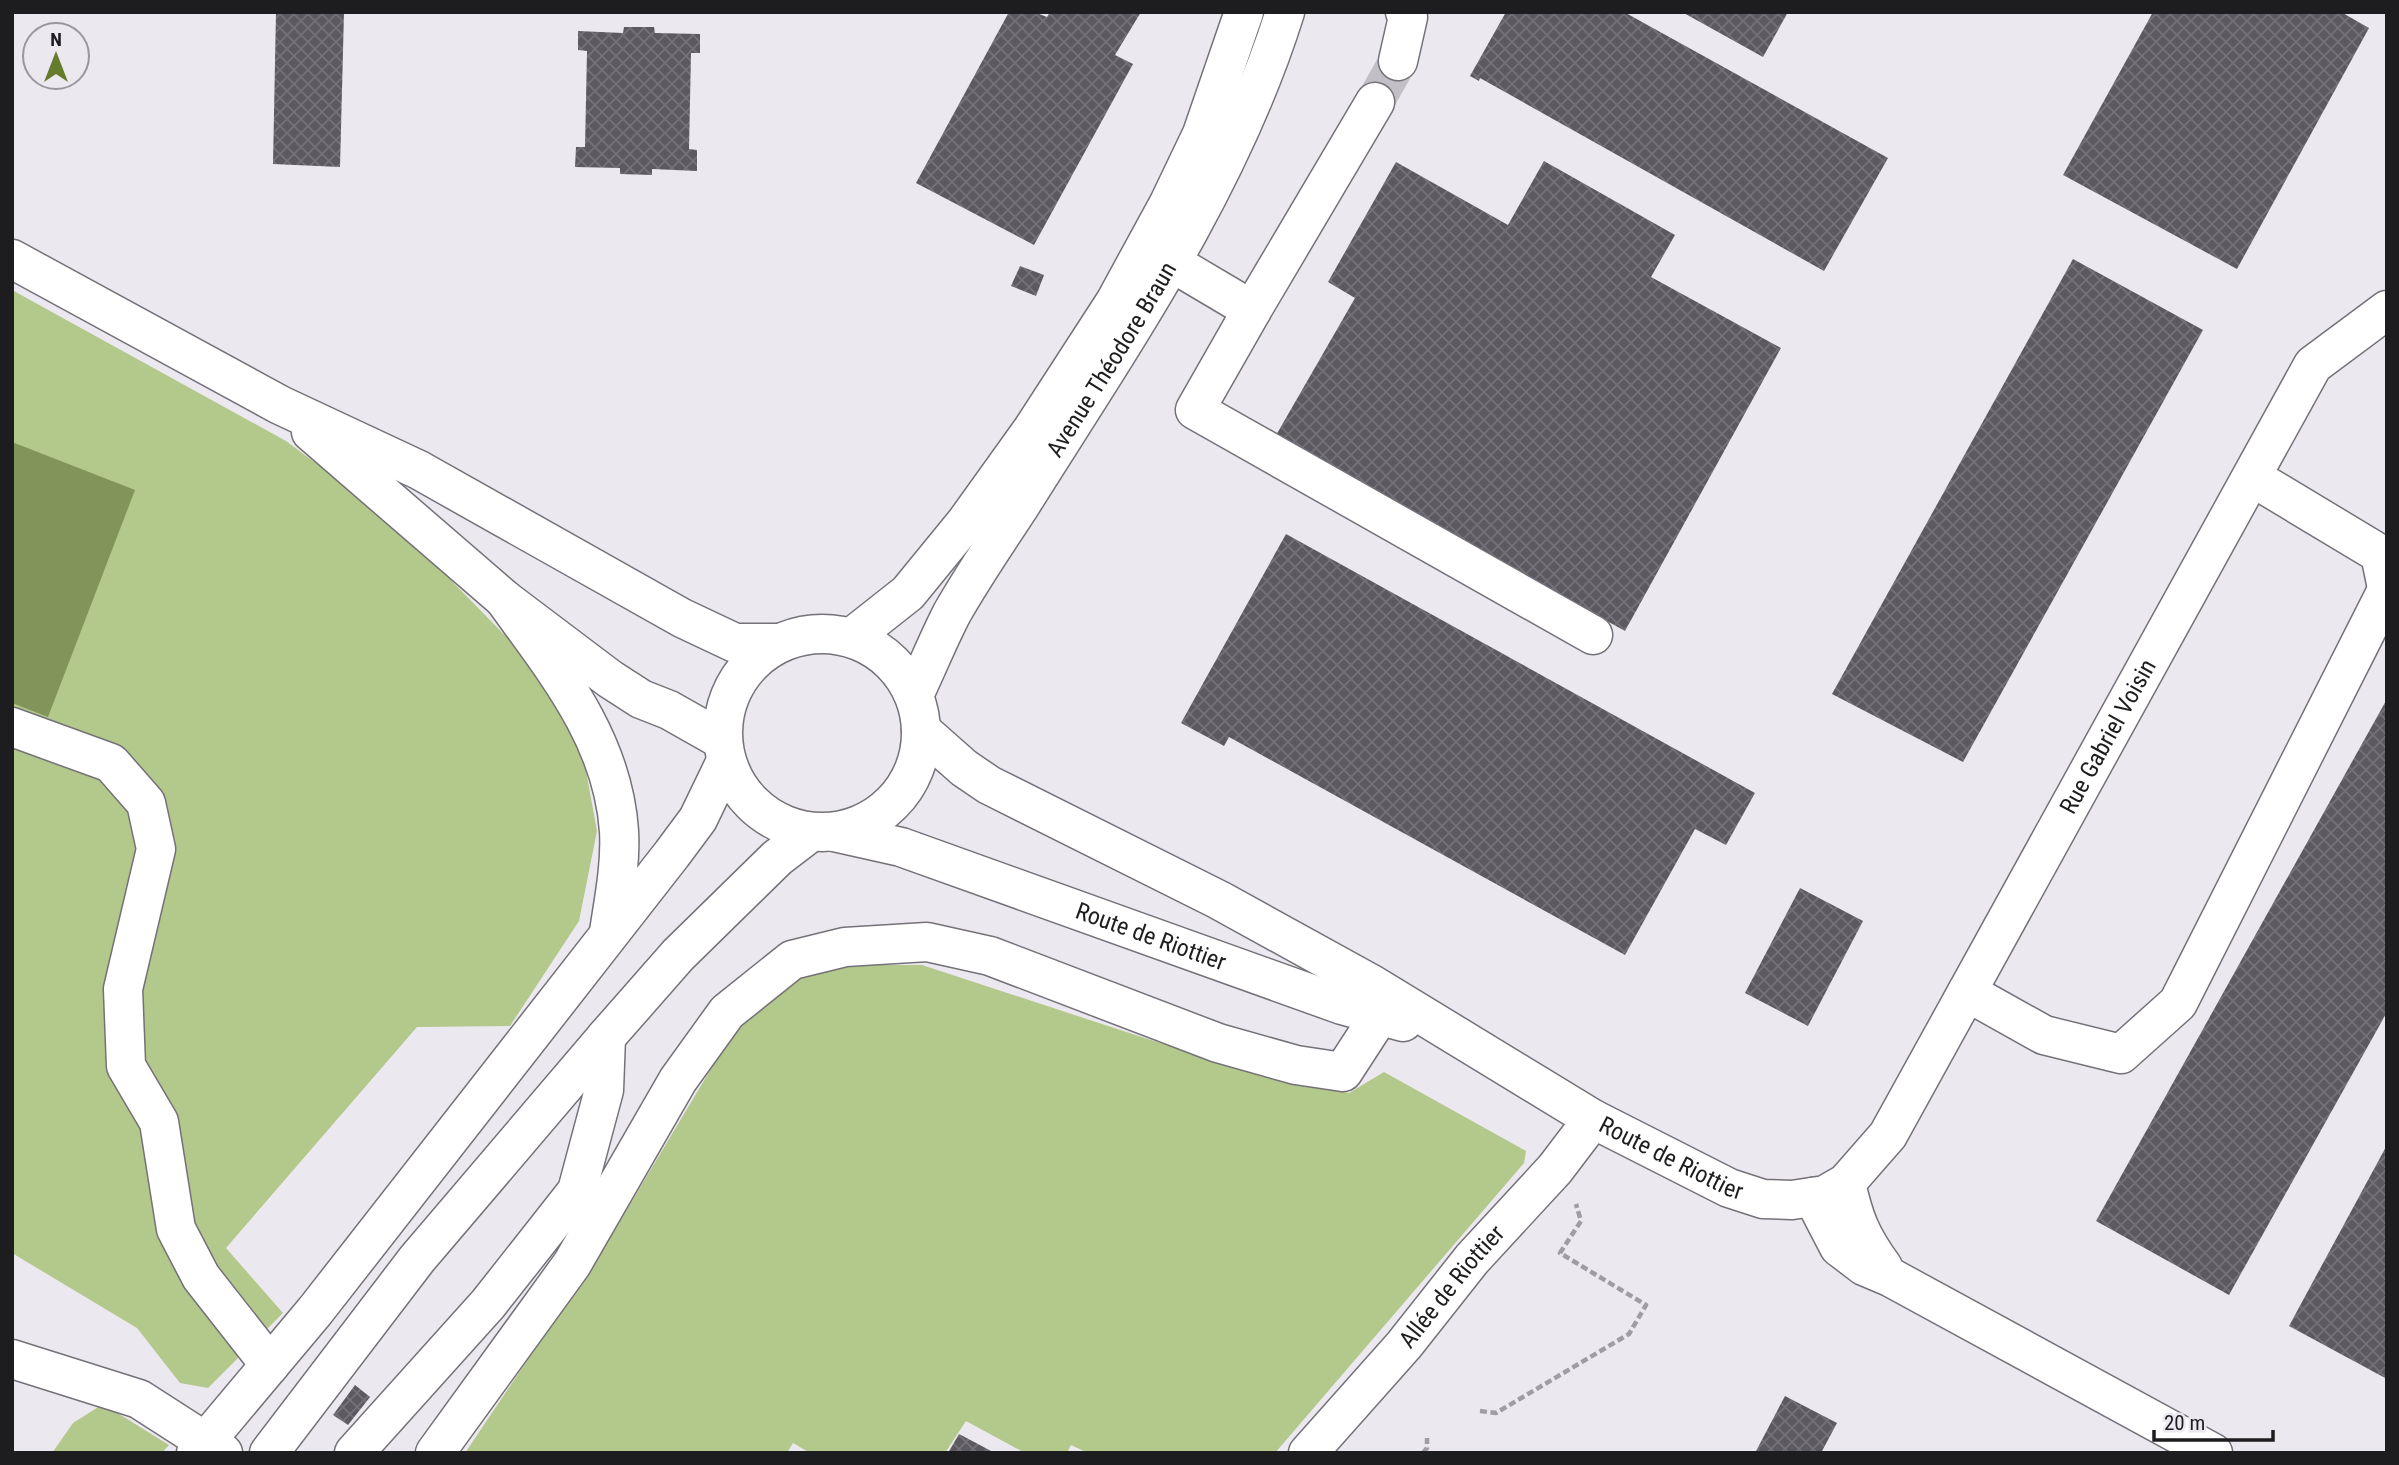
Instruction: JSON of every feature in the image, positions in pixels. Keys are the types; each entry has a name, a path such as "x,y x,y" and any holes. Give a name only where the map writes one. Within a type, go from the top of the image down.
{"main road":[{"name":"Avenue Théodore Braun","path":"851,638 908,593 966,522 1032,430 1115,302 1169,203 1202,134 1244,12"},
{"name":"Avenue Théodore Braun","path":"918,712 952,614 1191,229 1272,57 1285,12"},
{"path":"1398,61 1408,17 1405,12"},
{"path":"1375,102 1195,410 1592,635"},
{"path":"12,259 280,405 419,470 682,618 735,643 778,643 802,636 827,634 851,638 882,654 906,679 918,712 918,759 906,786 888,808 863,824 822,832 777,858 678,956 417,1259 269,1453"},
{"path":"1171,262 1252,310"},
{"name":"Rue Gabriel Voisin","path":"1829,1190 1888,1135 2313,365 2387,310"},
{"path":"280,405 504,599 610,679 641,699 669,710 724,751"},
{"path":"1967,992 2044,1035 2121,1054 2178,1003 2387,589 2380,554 2252,477"},
{"path":"504,599 571,693 598,741 613,787 619,833 609,934"},
{"path":"778,643 758,656 742,673 730,694 723,716 724,751 738,788 758,809 782,825 822,832"},
{"name":"Route de Riottier","path":"918,712 964,768 989,785 1219,900 1373,985 1594,1119 1729,1188 1763,1199 1792,1200 1829,1190"},
{"path":"12,726 111,763 146,803 156,849 123,989 126,1066 159,1122 176,1228 201,1277 270,1365"},
{"path":"12,1359 138,1399 208,1449 270,1365 672,855 698,819 724,751"},
{"name":"Route de Riottier","path":"822,832 901,846 1342,1005 1469,1042"},
{"path":"435,1453 572,1264 678,1080 727,1012 792,960 845,947 927,942 990,956 1218,1042 1296,1065 1343,1072 1380,1015"},
{"path":"354,1453 488,1304 577,1191 604,1090 606,1037"},
{"name":"Allée de Riottier","path":"1308,1453 1405,1346 1472,1259 1555,1169 1594,1119"},
{"path":"1829,1190 1839,1247 1864,1266 1890,1277 2213,1453"}],"path":[{"path":"1480,1411 1496,1413 1629,1334 1646,1305 1560,1253 1581,1221 1574,1196 1555,1169"},
{"path":"1423,1453 1427,1448 1427,1438"}],"shaded area":[{"path":"12,290 286,441 391,519 533,664 582,749 597,831 579,921 510,1026 417,1027 226,1248 283,1313 208,1388 180,1383 137,1328 12,1253"},
{"path":"12,442 135,490 48,717 12,703"},
{"path":"848,965 922,965 1218,1062 1349,1093 1384,1072 1526,1151 1524,1163 1275,1453 1088,1453 1071,1445 1067,1453 1025,1453 966,1421 945,1453 810,1453 793,1443 787,1453 465,1453 614,1231 739,1022 790,978"},
{"path":"103,1404 169,1445 162,1453 52,1453 73,1423"}],"building":[{"path":"276,12 344,12 340,167 273,164"},
{"path":"1009,12 1034,12 1047,17 1050,12 1141,12 1115,55 1133,64 1034,245 916,183"},
{"path":"1506,12 1624,12 1888,158 1824,271 1480,78 1479,81 1470,76"},
{"path":"1682,12 1788,12 1763,57"},
{"path":"2153,12 2341,12 2369,28 2237,269 2063,175"},
{"path":"624,27 654,27 655,33 700,34 700,53 691,53 689,149 697,150 697,171 652,169 652,175 620,174 620,168 575,167 576,147 585,147 587,51 578,50 578,31 623,33"},
{"path":"1544,161 1675,235 1651,277 1781,348 1625,631 1275,437 1355,298 1328,282 1396,162 1508,225"},
{"path":"2073,259 2203,330 1963,762 1832,694"},
{"path":"1020,266 1044,275 1036,296 1011,286"},
{"path":"1286,534 1755,793 1726,845 1695,829 1625,955 1229,737 1224,746 1181,723"},
{"path":"2387,699 2387,1012 2229,1295 2096,1221"},
{"path":"1800,888 1863,921 1808,1026 1745,993"},
{"path":"2387,1145 2387,1379 2289,1326"},
{"path":"355,1385 370,1397 348,1425 333,1415"},
{"path":"1785,1396 1837,1423 1821,1453 1755,1453"},
{"path":"959,1434 995,1453 948,1453"}],"tunnel":[{"path":"1375,102 1398,61"}]}
